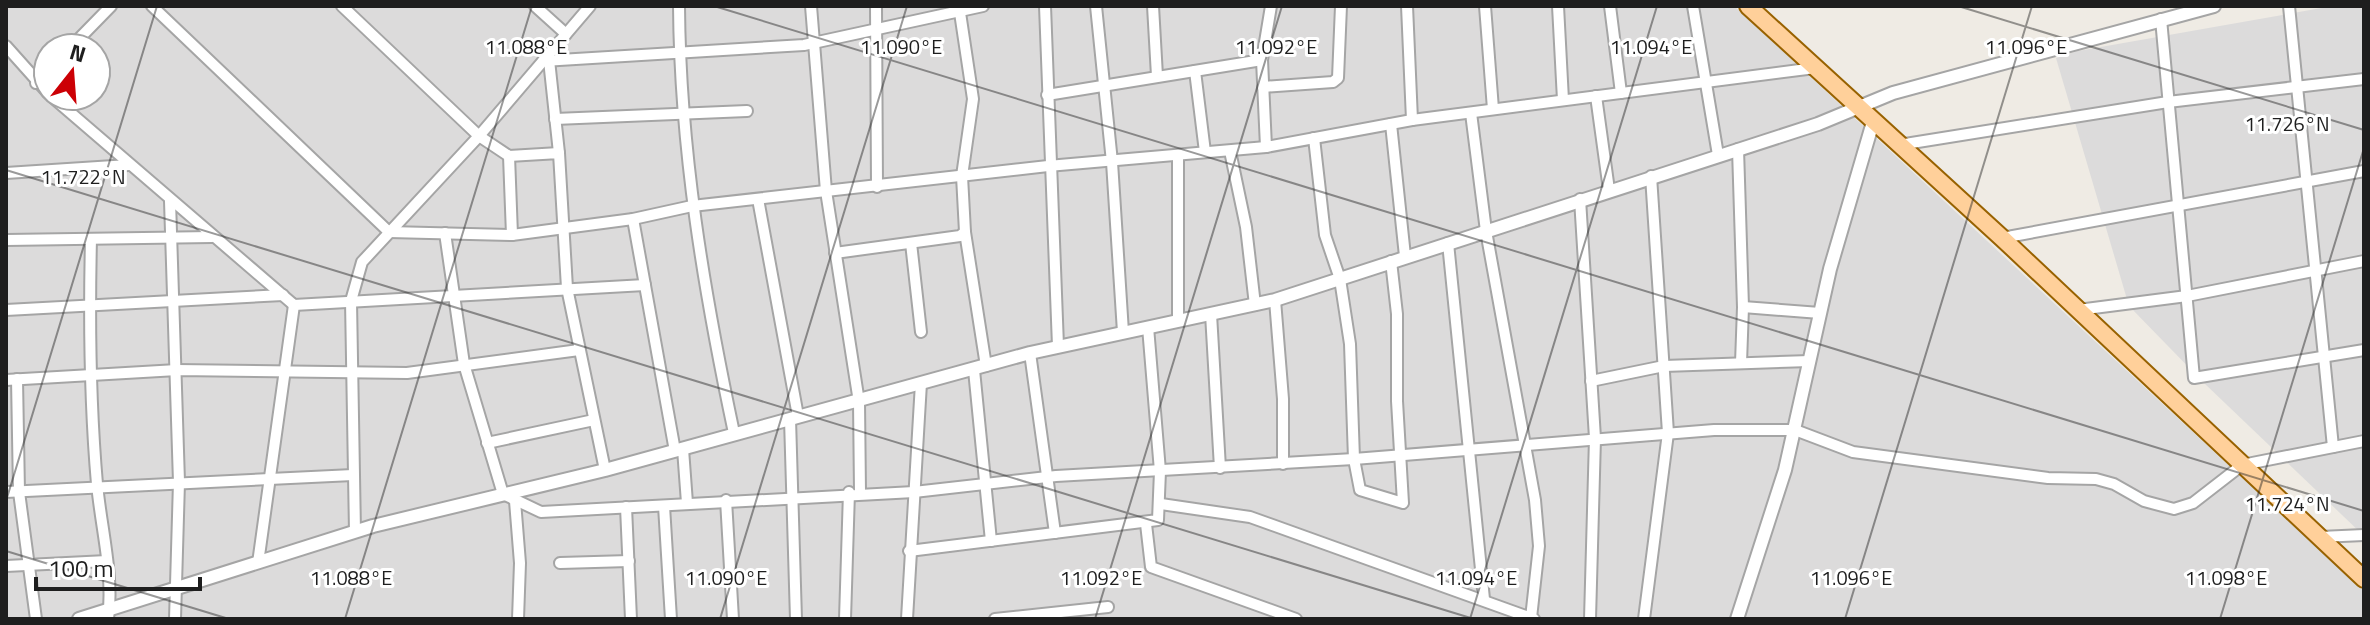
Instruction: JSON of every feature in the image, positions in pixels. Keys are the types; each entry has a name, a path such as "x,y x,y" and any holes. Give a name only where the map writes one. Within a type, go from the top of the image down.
{"main road":[{"path":"1748,6 2002,238 2364,579"}],"street":[{"path":"86,32 111,6"},
{"path":"152,6 389,232 512,235 633,219 692,206 1048,166 1266,147 1412,120 1815,68"},
{"path":"342,6 479,136 509,156 559,153"},
{"path":"535,6 566,34"},
{"path":"355,532 351,301 362,262 546,61 590,6"},
{"path":"679,6 679,54 692,206 709,315 734,433"},
{"path":"811,6 826,191 859,402 845,619"},
{"path":"876,6 877,187"},
{"path":"546,61 813,44 959,8 983,6"},
{"path":"1045,6 1048,166 1058,346"},
{"path":"1096,6 1106,86 1123,332"},
{"path":"1153,6 1157,76"},
{"path":"1266,147 1262,60 1271,6"},
{"path":"1263,87 1333,82 1338,78 1341,6"},
{"path":"1407,6 1412,120"},
{"path":"1485,6 1493,109"},
{"path":"1558,6 1563,100"},
{"path":"1610,6 1621,93"},
{"path":"1693,6 1718,155"},
{"path":"79,619 108,615 355,532 605,470 1030,353 1275,300 1818,124 1857,107 2007,59 2214,6"},
{"path":"2289,6 2333,447"},
{"path":"959,8 973,99 962,176 980,368 983,484 991,541"},
{"path":"2161,19 2194,378 2364,350"},
{"path":"6,46 32,78"},
{"path":"1047,95 1262,60"},
{"path":"546,61 559,153 567,288 605,470"},
{"path":"1195,71 1205,152"},
{"path":"1899,145 2168,102 2364,79"},
{"path":"1596,96 1609,190"},
{"path":"555,119 747,111"},
{"path":"69,112 294,305 645,285"},
{"path":"1161,504 1250,517 1533,618 1539,546 1525,444 1486,231 1471,113"},
{"path":"1737,619 1795,430 1820,313 1873,122"},
{"path":"1391,124 1405,256"},
{"path":"1314,138 1325,235 1340,279 1350,344 1354,459 1360,490 1403,503 1397,314 1391,261"},
{"path":"1738,149 1743,307 1741,363"},
{"path":"1230,151 1246,227 1255,305"},
{"path":"509,156 512,235"},
{"path":"1178,157 1178,321"},
{"path":"6,173 129,165"},
{"path":"2002,238 2364,171"},
{"path":"1644,619 1668,433 1651,176"},
{"path":"758,199 794,418 796,619"},
{"path":"1580,199 1595,438 1590,619"},
{"path":"170,201 174,235 179,482 175,619"},
{"path":"633,219 687,503"},
{"path":"835,253 965,232"},
{"path":"445,233 464,364 503,494 530,510 551,513 795,495 914,492 1045,477 1354,459 1668,433 1795,430 1853,452 2048,478 2096,479 2114,484 2144,501 2174,509 2193,503 2242,465 2364,441"},
{"path":"6,240 174,235 212,237"},
{"path":"91,239 90,377 97,487 107,561 108,615"},
{"path":"911,243 921,332"},
{"path":"1448,243 1484,599"},
{"path":"2076,310 2187,296 2364,261"},
{"path":"6,310 89,308 283,295"},
{"path":"1275,300 1283,399 1283,464"},
{"path":"258,563 282,371 294,305"},
{"path":"1743,307 1820,313"},
{"path":"1211,314 1220,468"},
{"path":"909,551 1146,524 1158,520 1160,471 1148,327"},
{"path":"36,619 19,492 11,379 177,370 350,375 407,373 579,350"},
{"path":"1030,353 1055,533"},
{"path":"1591,381 1664,366 1810,361"},
{"path":"907,619 921,383"},
{"path":"487,443 594,420"},
{"path":"6,492 353,475"},
{"path":"726,500 733,619"},
{"path":"515,501 520,563 518,619"},
{"path":"664,506 671,619"},
{"path":"626,507 631,619"},
{"path":"1146,524 1151,567 1296,619"},
{"path":"2318,537 2364,535"},
{"path":"6,566 107,561"},
{"path":"560,563 629,561"},
{"path":"995,619 1108,607"}],"shaded area":[{"path":"6,6 1734,6 2364,591 2364,619 6,619"},
{"path":"2333,6 2364,6 2364,536 2204,383 2129,306 2056,58 2078,51"}]}
